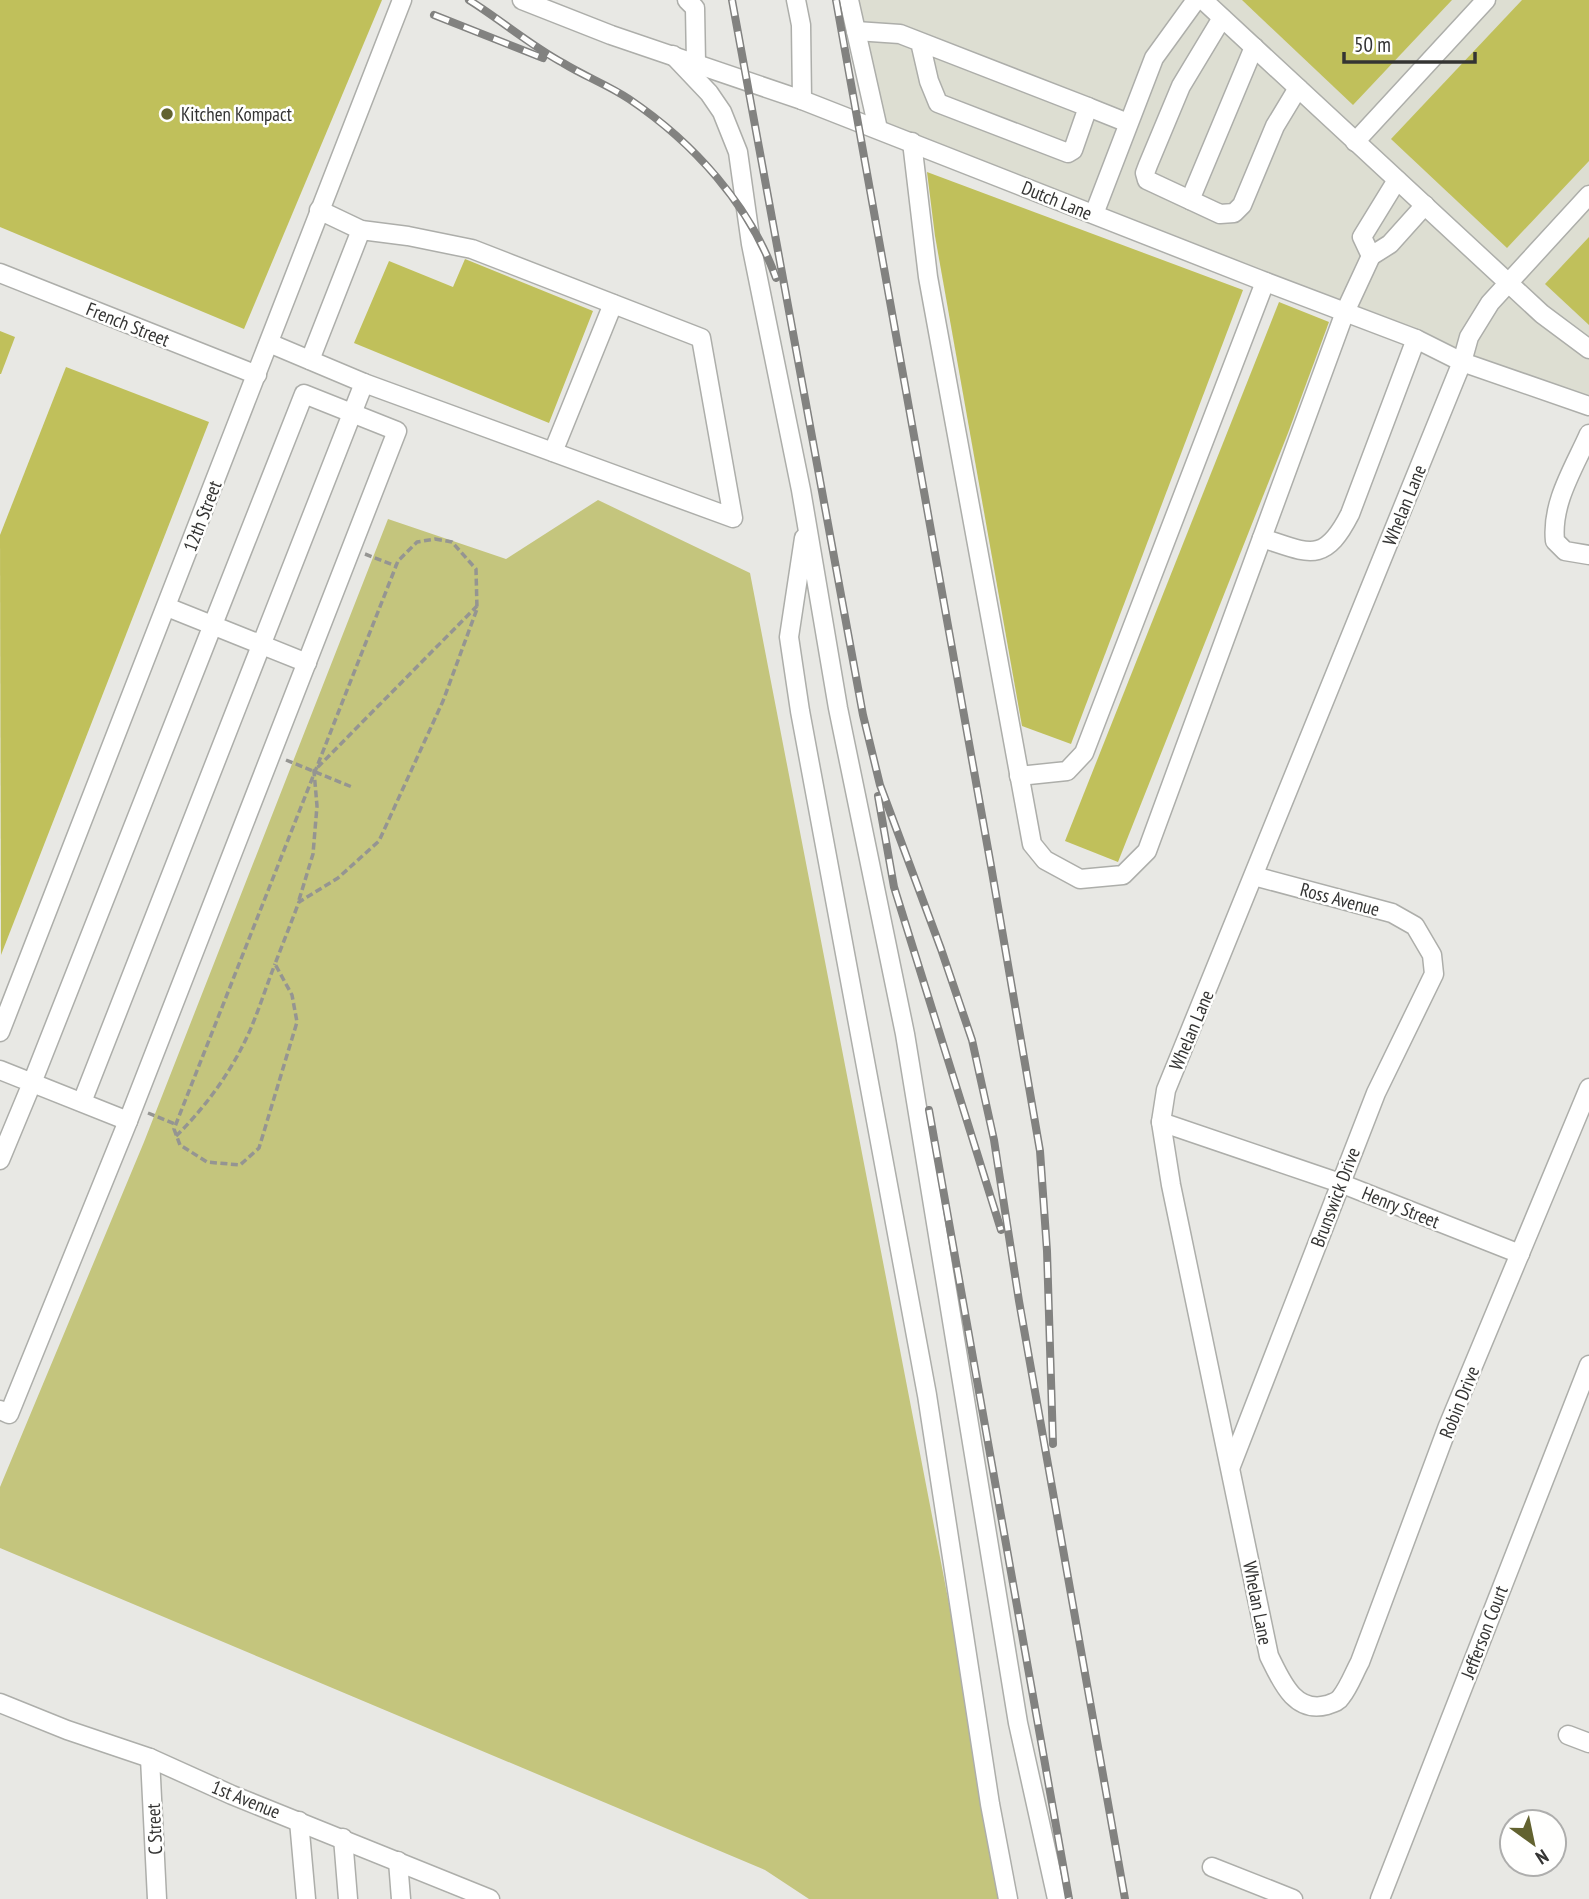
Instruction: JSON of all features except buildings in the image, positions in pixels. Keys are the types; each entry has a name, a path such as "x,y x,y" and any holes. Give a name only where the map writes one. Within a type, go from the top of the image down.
{"street":[{"name":"12th Street","path":"0,1032 402,0"},
{"name":"Dutch Lane","path":"522,0 611,35 802,100 1265,282 1416,338 1462,362 1589,406"},
{"path":"687,0 695,8 696,63"},
{"path":"796,0 801,25 802,100"},
{"path":"849,0 878,129"},
{"path":"1094,214 1154,58 1196,0"},
{"path":"1203,0 1542,314 1589,349"},
{"path":"1355,142 1486,0"},
{"path":"1222,18 1181,86 1145,173 1147,180 1220,214 1234,213 1242,205 1275,126 1298,88"},
{"path":"856,31 900,34 1128,123"},
{"path":"920,42 933,92 939,103 951,108 1068,153 1073,150 1088,107"},
{"path":"1191,200 1254,47"},
{"path":"673,55 709,93 722,112 738,152 749,235 806,520 838,708 905,1034 1018,1723 1057,1899"},
{"path":"912,142 928,277 1032,844 1045,860 1080,879 1123,875 1147,851 1345,312 1371,256 1390,244 1425,205"},
{"path":"1371,256 1362,237 1397,180"},
{"name":"Whelan Lane","path":"1322,1706 1294,1699 1269,1656 1171,1185 1161,1122 1166,1090 1462,362 1469,337 1490,303 1589,195"},
{"path":"269,343 364,383 733,519 701,338 472,249 362,230 319,210"},
{"path":"310,360 362,230"},
{"name":"French Street","path":"0,273 257,375"},
{"path":"1019,776 1067,771 1084,753 1265,282"},
{"path":"553,452 613,304"},
{"path":"1262,538 1306,551 1322,549 1338,538 1350,514 1416,338"},
{"path":"82,1102 364,383"},
{"path":"0,1160 304,394 397,430 131,1114 9,1414 0,1410"},
{"path":"1589,434 1563,492 1553,524 1555,541 1565,551 1589,555"},
{"path":"806,520 789,637 800,710 927,1395 990,1804 1009,1899"},
{"path":"166,607 307,663"},
{"name":"Ross Avenue","path":"1254,876 1392,913 1415,926 1420,933"},
{"name":"Brunswick Drive","path":"1231,1466 1376,1093 1434,974 1432,955 1420,933"},
{"path":"0,1070 82,1102 131,1114"},
{"name":"Robin Drive","path":"1322,1706 1336,1702 1342,1696 1360,1662 1448,1426 1589,1088"},
{"name":"Henry Street","path":"1161,1122 1340,1183 1520,1254"},
{"name":"Jefferson Court","path":"1380,1899 1589,1365"},
{"name":"1st Avenue","path":"0,1703 67,1730 150,1758 232,1795 490,1899"},
{"path":"1568,1735 1589,1744"},
{"name":"C Street","path":"150,1758 157,1899"},
{"path":"299,1821 306,1899"},
{"path":"343,1838 348,1899"},
{"path":"398,1861 401,1899"},
{"path":"1212,1867 1293,1899"}],"path":[{"path":"275,964 292,995 297,1022 259,1148 240,1165 207,1162 180,1145 174,1129 314,771 396,566 417,542 435,538 452,542 476,569 477,606 443,701 379,841 338,878 299,902"},
{"path":"351,549 396,566"},
{"path":"176,1136 188,1125 241,1049 299,902 313,855 317,806 314,771 477,606"},
{"path":"271,754 352,787"},
{"path":"131,1114 176,1124"}],"shaded area":[{"path":"855,0 1589,0 1589,407 878,129"}],"green space":[{"path":"598,500 750,573 1006,1899 809,1899 765,1870 0,1548 0,1487 144,1142 388,519 506,559"}],"railway":[{"path":"469,0 551,56 629,99 675,135 697,155 735,201 765,251 776,278"},
{"path":"732,0 863,715 880,785 972,1040 994,1140 1019,1301 1125,1899"},
{"path":"836,0 1040,1151 1047,1251 1053,1444"},
{"path":"434,15 543,58"},
{"path":"878,796 894,887 1001,1230"},
{"path":"929,1110 1069,1899"}],"place":[{"name":"Kitchen Kompact","path":"167,114"}]}
